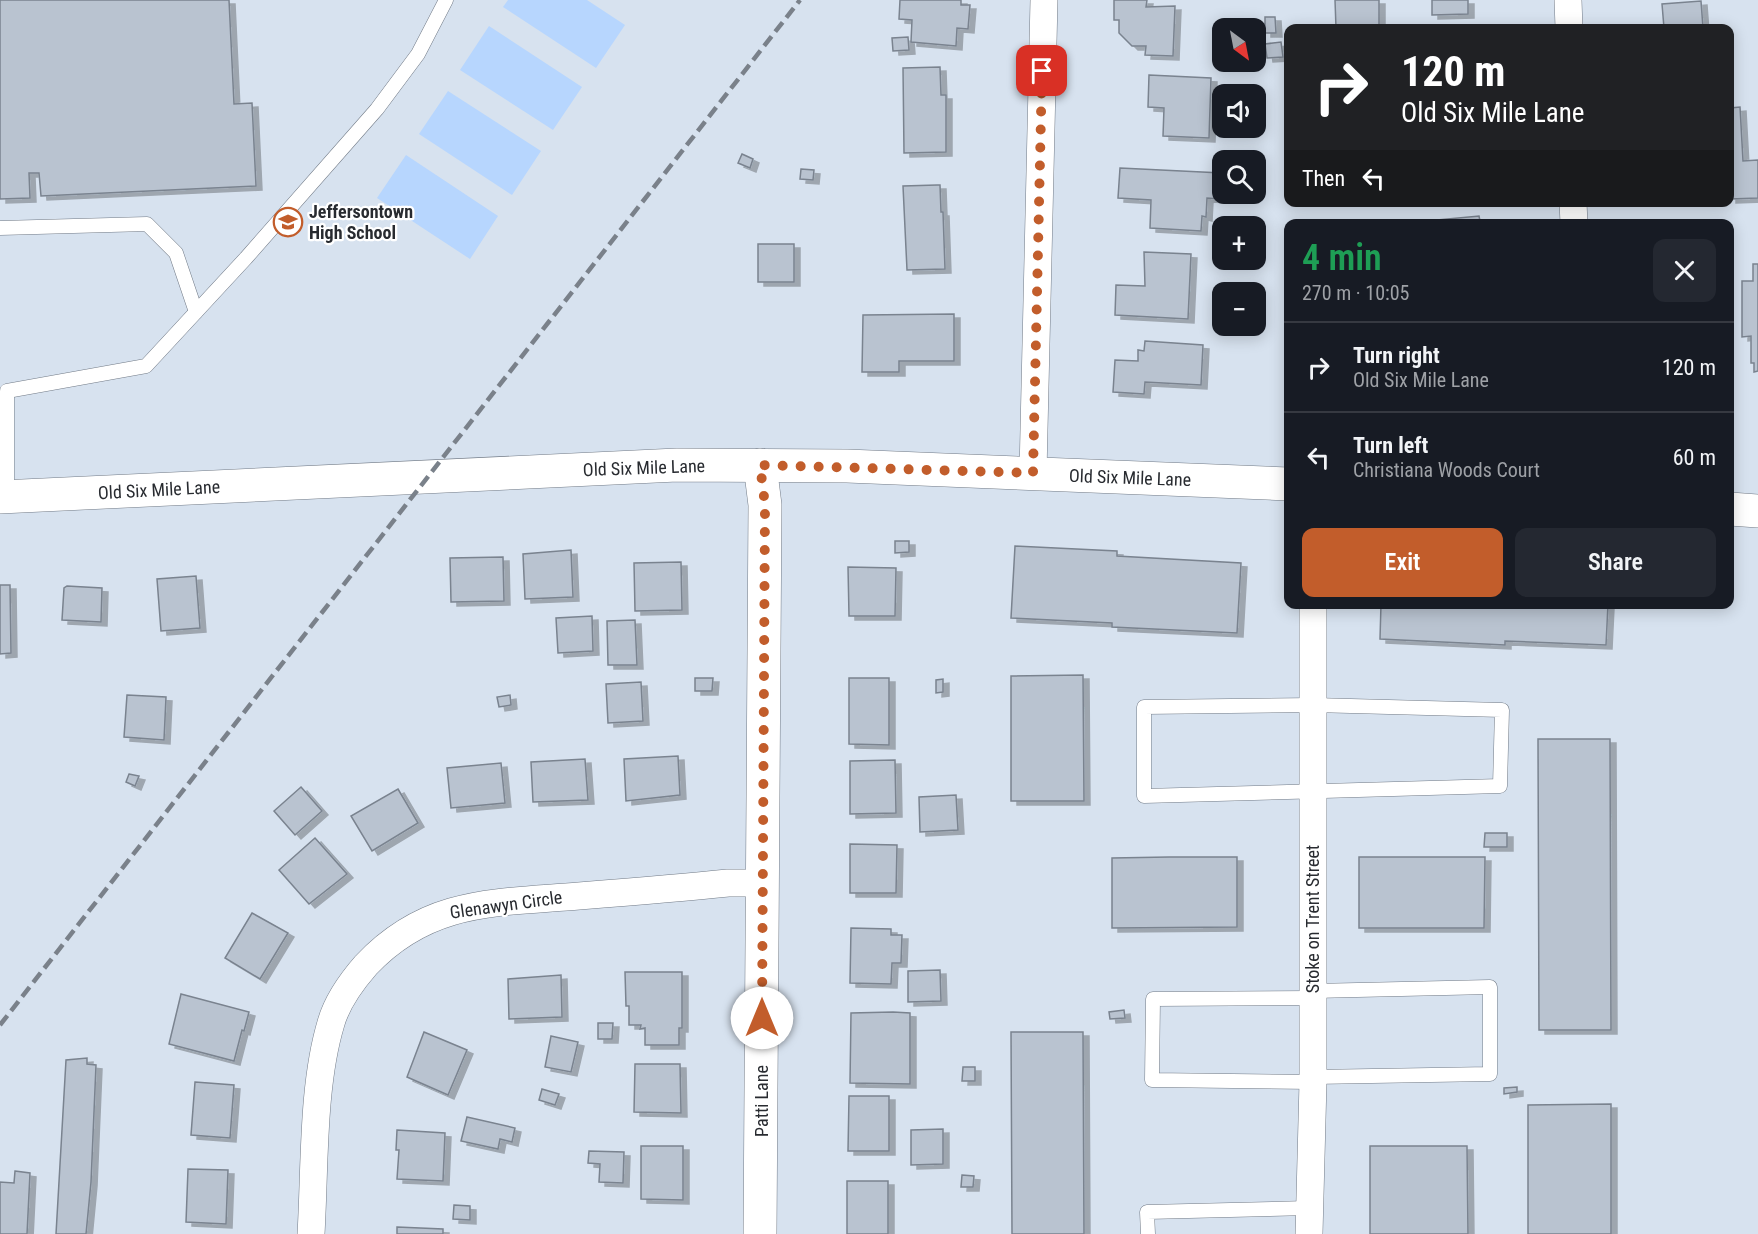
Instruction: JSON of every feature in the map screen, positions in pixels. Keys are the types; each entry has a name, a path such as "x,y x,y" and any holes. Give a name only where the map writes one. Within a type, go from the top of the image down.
{"street":[{"path":"1033,473 1044,0"},
{"path":"1568,0 1569,24"},
{"name":"Old Six Mile Lane","path":"4,497 677,465 760,465 1033,473 1284,484"},
{"name":"Patti Lane","path":"760,465 765,505 760,1234"},
{"path":"1734,509 1758,511"},
{"name":"Stoke on Trent Street","path":"1309,1221 1313,1079 1313,609"},
{"name":"Glenawyn Circle","path":"311,1234 319,1075 331,1021 358,974 402,933 429,919 468,907 728,883 763,883"}],"lane":[{"path":"4,497 3,391 146,366 246,258 376,109 418,54 446,0"},
{"path":"0,228 147,224 176,253 196,312"},
{"path":"1313,705 1502,710 1500,786 1144,796 1144,707 1313,705"},
{"path":"1490,987 1490,1074 1313,1079 1152,1080 1153,999 1313,994 1490,987"},
{"path":"1148,1234 1147,1212 1309,1221"}],"shaded area":[{"path":"508,0 587,0 625,25 596,68 503,7"},
{"path":"489,26 582,87 553,130 460,70"},
{"path":"448,91 541,151 512,195 419,134"},
{"path":"406,155 498,216 470,259 377,198"}],"building":[{"path":"0,0 229,0 234,104 252,103 256,186 41,196 39,173 29,173 30,198 0,199"},
{"path":"900,0 961,0 961,5 970,5 968,29 957,28 956,46 911,42 912,20 899,19"},
{"path":"1114,0 1147,0 1146,7 1175,6 1173,56 1145,55 1146,46 1132,46 1119,33 1119,20 1114,20"},
{"path":"1335,0 1379,0 1379,24 1336,24"},
{"path":"1432,0 1468,0 1468,14 1432,15"},
{"path":"1701,1 1703,24 1664,24 1662,4"},
{"path":"1275,17 1276,33 1266,33 1265,18"},
{"path":"908,37 909,50 893,51 892,38"},
{"path":"1281,42 1283,57 1267,58 1266,44"},
{"path":"940,67 941,95 946,95 946,152 904,153 903,68"},
{"path":"1149,75 1211,78 1209,138 1163,136 1164,108 1148,107"},
{"path":"1740,107 1743,161 1758,160 1758,198 1734,199 1734,108"},
{"path":"742,154 753,159 750,168 738,163"},
{"path":"1120,168 1212,173 1212,198 1207,198 1206,217 1202,216 1201,231 1150,228 1151,200 1118,198"},
{"path":"801,169 814,170 813,180 800,179"},
{"path":"940,185 945,269 907,270 903,186"},
{"path":"1479,216 1480,219 1448,219"},
{"path":"758,244 794,244 794,282 758,282"},
{"path":"1144,252 1191,254 1188,319 1115,315 1116,285 1145,286"},
{"path":"1753,264 1758,264 1758,371 1754,372 1754,363 1751,363 1751,336 1742,337 1742,281 1753,281"},
{"path":"954,314 954,361 899,361 899,372 862,372 863,315"},
{"path":"1145,341 1203,345 1201,385 1145,382 1144,394 1113,392 1115,360 1138,361 1138,350 1144,351"},
{"path":"895,541 909,541 909,552 895,553"},
{"path":"1015,546 1117,551 1117,556 1241,563 1237,633 1112,627 1112,623 1011,618"},
{"path":"571,550 573,597 525,599 523,554"},
{"path":"503,557 504,601 451,602 450,558"},
{"path":"681,562 682,610 635,611 634,563"},
{"path":"848,567 896,568 895,616 849,616"},
{"path":"196,576 200,628 161,631 157,579"},
{"path":"0,585 10,585 11,653 0,654"},
{"path":"67,586 102,588 101,622 62,620 64,588"},
{"path":"1381,609 1608,609 1606,645 1505,641 1505,645 1380,639"},
{"path":"592,616 593,651 558,653 556,618"},
{"path":"635,620 637,665 608,665 607,621"},
{"path":"1083,675 1084,801 1011,801 1011,676"},
{"path":"695,678 713,678 712,691 695,691"},
{"path":"849,678 889,678 889,745 849,744"},
{"path":"943,679 943,692 936,693 936,680"},
{"path":"641,682 643,721 608,723 606,684"},
{"path":"127,695 166,697 164,740 124,737"},
{"path":"510,695 511,705 499,707 497,697"},
{"path":"1538,739 1610,739 1611,1030 1539,1030"},
{"path":"678,756 680,795 626,801 624,759"},
{"path":"585,759 588,800 533,802 531,762"},
{"path":"895,760 896,813 850,814 850,761"},
{"path":"501,763 505,803 451,808 447,768"},
{"path":"129,774 139,776 135,786 126,782"},
{"path":"301,787 322,811 295,835 274,811"},
{"path":"398,789 418,823 372,851 351,816"},
{"path":"956,795 958,830 920,832 919,797"},
{"path":"1485,833 1507,833 1507,847 1484,847"},
{"path":"315,838 347,874 309,904 279,870"},
{"path":"850,844 897,845 896,893 850,893"},
{"path":"1237,857 1237,927 1112,928 1112,858"},
{"path":"1359,857 1485,857 1484,928 1359,928"},
{"path":"252,913 288,933 260,979 225,958"},
{"path":"851,928 891,929 891,935 902,935 901,963 892,963 891,984 850,983"},
{"path":"940,970 941,1001 908,1002 908,971"},
{"path":"625,972 682,972 682,1028 679,1028 679,1045 645,1045 645,1028 640,1029 641,1025 629,1025"},
{"path":"561,975 562,1017 509,1019 508,979"},
{"path":"181,994 249,1012 234,1061 169,1044"},
{"path":"1124,1010 1125,1018 1110,1019 1109,1012"},
{"path":"851,1013 910,1013 910,1084 850,1083"},
{"path":"598,1023 613,1023 612,1039 598,1039"},
{"path":"424,1032 467,1050 448,1095 407,1077"},
{"path":"1011,1032 1083,1032 1084,1234 1012,1234"},
{"path":"551,1036 578,1042 571,1072 545,1067"},
{"path":"87,1058 87,1064 96,1065 91,1182 86,1234 56,1234 66,1060"},
{"path":"635,1064 680,1064 681,1113 634,1112"},
{"path":"963,1067 975,1067 975,1081 962,1081"},
{"path":"195,1082 234,1085 230,1138 191,1135"},
{"path":"1517,1087 1517,1092 1504,1094 1504,1088"},
{"path":"542,1089 559,1094 555,1105 539,1100"},
{"path":"849,1096 889,1096 889,1151 848,1151"},
{"path":"1611,1104 1611,1234 1528,1234 1528,1105"},
{"path":"467,1117 515,1128 512,1142 500,1139 498,1149 461,1141"},
{"path":"943,1129 943,1164 911,1165 911,1130"},
{"path":"397,1130 445,1133 443,1181 397,1179 399,1150 396,1150"},
{"path":"641,1146 683,1146 683,1200 641,1199"},
{"path":"1370,1146 1467,1146 1468,1234 1370,1234"},
{"path":"589,1151 624,1152 623,1183 599,1182 600,1164 588,1163"},
{"path":"188,1169 228,1170 226,1224 186,1222"},
{"path":"15,1171 30,1173 27,1234 0,1234 0,1182 14,1183"},
{"path":"962,1175 974,1176 973,1187 961,1187"},
{"path":"847,1181 888,1181 888,1234 847,1234"},
{"path":"454,1205 470,1206 470,1220 453,1219"},
{"path":"397,1227 443,1229 443,1234 397,1234"}],"railway":[{"path":"0,1025 800,0"}],"place":[{"name":"Jeffersontown High School","path":"288,222"}],"route":[{"path":"762,1018 765,505 760,465 1033,473 1042,71"}]}
